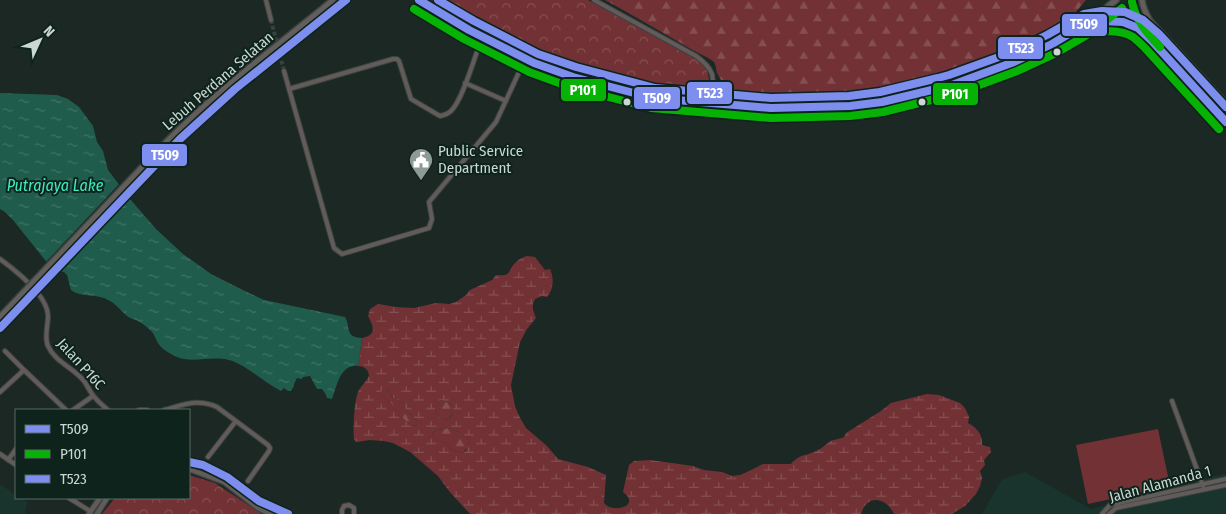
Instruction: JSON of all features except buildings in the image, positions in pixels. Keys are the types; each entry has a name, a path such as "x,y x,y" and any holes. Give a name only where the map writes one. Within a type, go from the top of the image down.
{"main road":[{"name":"Lebuh Perdana Selatan","path":"0,317 149,160 194,116 333,0"},
{"name":"Lebuh Perdana Selatan","path":"0,328 180,139 235,89 346,0"},
{"path":"418,0 469,30 534,64 573,77 653,98 771,108 850,106 882,102 946,86 1014,62 1052,44 1087,23 1116,0"},
{"path":"1142,0 1143,7 1150,21 1226,104"},
{"path":"1087,23 1102,21 1122,22 1138,28 1226,122"}],"street":[{"path":"266,0 271,20"},
{"path":"594,0 696,56 707,65 712,74 713,84 721,92 751,107"},
{"path":"289,89 397,59 411,100 440,116 446,115 452,110 461,94 478,49 477,41 469,30"},
{"path":"284,71 334,248 342,254 429,228 432,219 429,202 496,122 520,70 524,66 534,64"},
{"path":"465,83 506,101"},
{"path":"653,98 693,92 713,84"},
{"name":"Jalan P16C","path":"0,259 17,272 45,303 48,312 46,338 48,347 61,362 84,380 93,396 107,409"},
{"path":"5,351 65,409"},
{"path":"0,392 24,370"},
{"path":"74,409 93,396"},
{"path":"1172,401 1203,486"},
{"path":"168,409 196,402 203,402 217,407 268,445 269,451 248,481"},
{"path":"208,457 236,421"},
{"path":"8,460 15,450"},
{"path":"0,454 15,464"},
{"path":"190,462 204,465 227,477 259,501 288,514"},
{"path":"190,469 224,482 258,508 271,514"},
{"name":"Jalan Alamanda 1","path":"1109,514 1116,508 1226,479"},
{"name":"Jalan Alamanda 1","path":"1102,514 1110,505 1203,486 1226,485"},
{"path":"71,499 90,512 99,499"},
{"path":"97,514 106,499"},
{"path":"342,514 342,508 347,505 353,506 354,513 360,514"}],"shaded area":[{"path":"1025,472 1091,509 1226,473 1226,514 982,514 1002,479"},
{"path":"0,484 15,494 15,499 22,499 27,502 25,514 0,514"}],"green space":[{"path":"431,0 588,0 696,57 707,68 709,80 705,86 692,91 663,91 627,86 567,68 488,33"},
{"path":"605,0 1086,0 1069,20 1067,26 1035,43 969,69 899,87 828,96 758,101 745,100 732,94 721,80 715,63 712,60"},
{"path":"527,256 535,257 545,270 550,269 553,283 547,297 542,296 535,299 533,308 536,318 520,342 511,385 515,406 526,428 547,446 558,459 588,467 606,475 604,503 608,506 619,508 627,505 628,497 623,492 629,465 634,461 650,460 693,466 732,476 740,475 763,464 791,464 800,457 818,450 831,441 844,437 846,433 891,403 927,394 939,395 960,403 965,408 969,417 968,423 980,435 982,445 990,447 991,452 984,460 985,465 980,471 982,478 976,494 965,506 952,514 894,514 891,508 882,501 877,500 868,503 861,514 470,514 438,476 410,452 393,443 384,441 369,440 357,442 354,440 354,416 357,396 369,375 365,368 358,366 362,338 370,335 373,330 368,316 370,309 378,304 414,308 436,303 449,304 456,302 470,290 492,280 496,275 507,274 516,262","holes":["386,390 392,397 403,403 406,410 417,421 415,426 400,416 395,407 381,395 381,391","441,400 448,402 453,406 453,413 446,420 439,417 435,411 436,405","448,428 459,432 470,440 466,450 463,453 454,451 450,448 449,444 436,439 432,435 437,430"]},
{"path":"385,390 392,397 403,403 406,410 417,421 415,426 400,416 395,407 381,395 381,391"},
{"path":"441,400 453,406 452,414 446,420 439,417 435,411 436,405"},
{"path":"448,428 459,432 470,440 463,453 454,451 450,448 449,444 437,440 432,435 437,430"},
{"path":"1158,429 1170,486 1088,504 1076,445"},
{"path":"190,475 215,483 262,514 102,514 114,499 190,499"}],"water":[{"name":"Putrajaya Lake","path":"0,93 57,95 68,99 79,107 93,126 108,170 130,199 156,229 183,254 211,274 264,300 345,317 350,334 362,338 358,366 347,368 343,372 332,399 327,398 322,389 317,389 310,376 303,377 302,379 297,378 291,391 284,388 281,391 236,362 222,359 193,360 180,358 162,348 147,327 127,316 110,301 71,290 67,275 64,272 53,270 13,220 0,209"}],"pier":[{"path":"121,182 132,197 59,274 51,272 45,263"}],"tunnel":[{"path":"271,20 284,71"}],"transit line":[{"name":"T509","path":"0,328 180,139 235,89 346,0"},
{"name":"T509","path":"419,0 469,30 534,63 573,77 653,98 771,108 850,106 882,102 940,88 1014,62 1052,44 1087,23 1102,21 1123,22 1138,28 1152,41 1226,122"},
{"name":"T523","path":"438,0 538,54 576,67 655,88 771,98 849,96 880,92 938,78 1010,53 1084,14 1102,11 1125,12 1143,20 1159,34 1226,107"},
{"name":"P101","path":"1132,2 1139,21 1160,47"},
{"name":"P101","path":"414,9 464,39 529,72 570,87 651,108 771,118 850,116 883,112 955,94 1017,71 1056,53 1092,32 1122,8"},
{"name":"P101","path":"1088,33 1117,32 1133,37 1219,129"},
{"name":"T509","path":"190,462 203,465 227,477 259,501 288,514"}],"place":[{"name":"Public Service Department","path":"421,181"}]}
